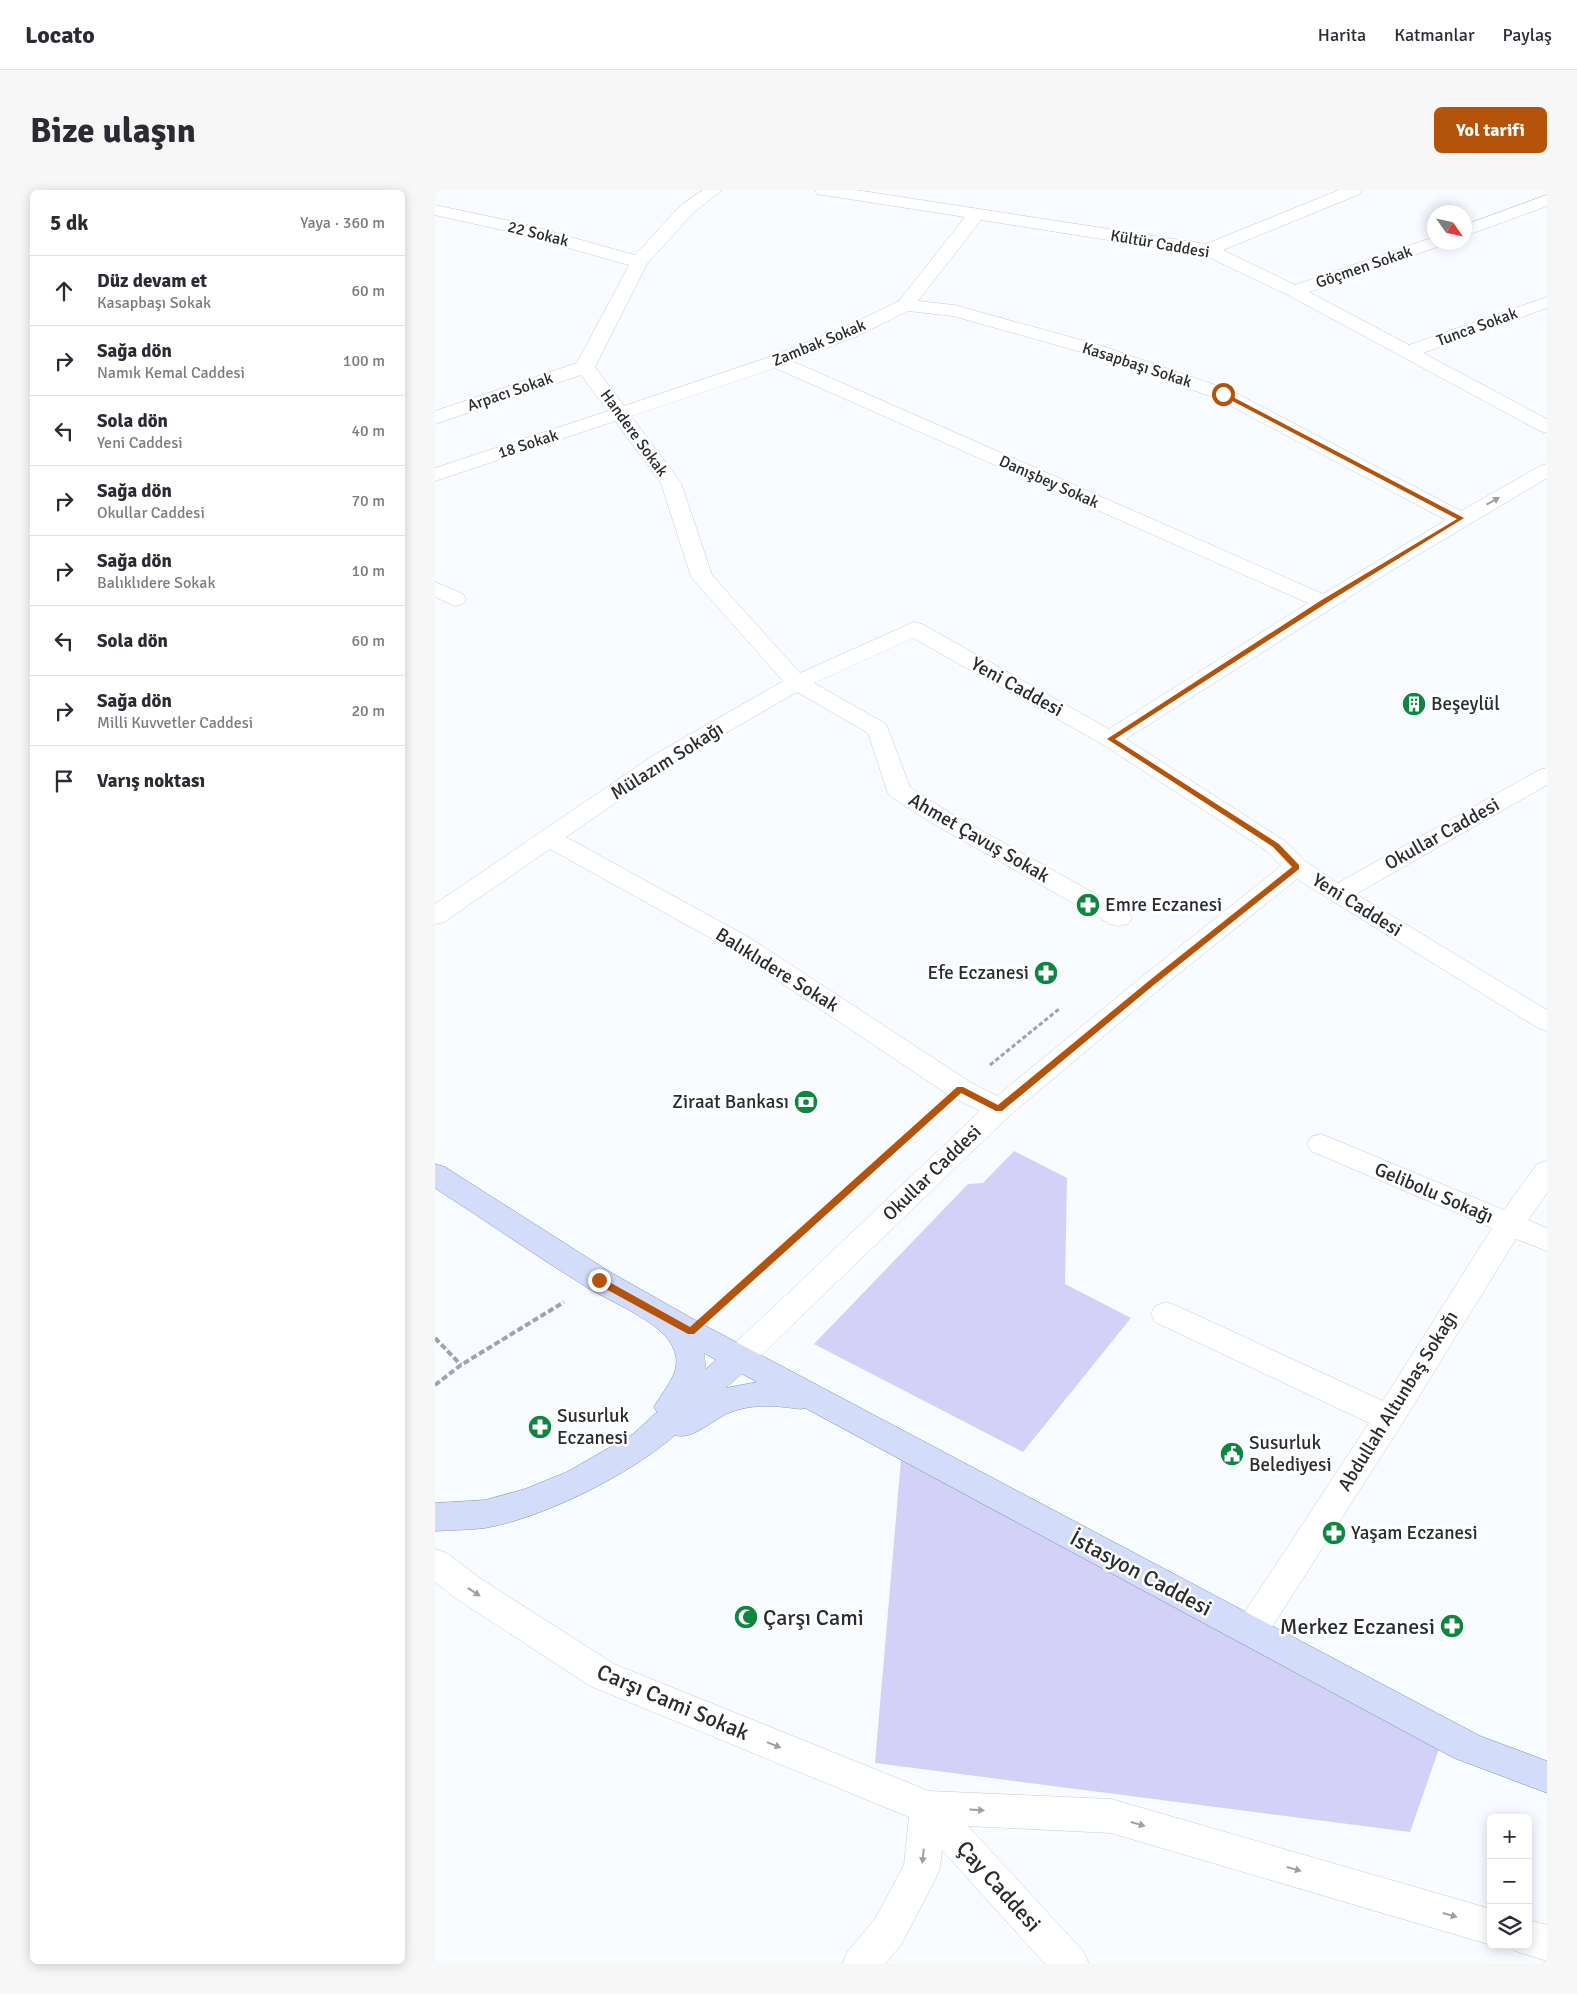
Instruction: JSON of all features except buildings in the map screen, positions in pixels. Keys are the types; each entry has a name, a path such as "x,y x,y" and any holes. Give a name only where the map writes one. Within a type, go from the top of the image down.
{"main road":[{"name":"İstasyon Caddesi","path":"435,1174 599,1280 691,1332 1467,1747 1547,1777"},
{"path":"644,1443 690,1378 691,1360 684,1337 665,1317"},
{"path":"644,1443 739,1357"},
{"path":"435,1518 485,1514 533,1501 578,1481 644,1443 724,1401 765,1392 817,1399"}],"street":[{"path":"585,367 639,262 687,209 714,190"},
{"name":"Kültür Caddesi","path":"823,190 1208,250 1294,291 1547,427"},
{"path":"1208,250 1354,190"},
{"path":"1472,228 1547,200"},
{"name":"22 Sokak","path":"435,210 522,230 639,262"},
{"name":"Zambak Sokak","path":"621,413 776,361 850,332 905,305 977,214"},
{"name":"Göçmen Sokak","path":"1294,291 1427,245"},
{"name":"Tunca Sokak","path":"1408,352 1547,302"},
{"name":"Kasapbaşı Sokak","path":"905,305 954,310 1083,347 1223,394 1461,518"},
{"name":"Danışbey Sokak","path":"776,361 1323,602"},
{"name":"Handere Sokak","path":"585,367 621,413 671,483 702,577 797,683"},
{"name":"Arpacı Sokak","path":"435,418 585,367"},
{"name":"18 Sokak","path":"435,475 621,413"},
{"path":"1110,739 1323,602 1461,518 1547,470"},
{"path":"435,589 455,599"},
{"name":"Mülazım Sokağı","path":"435,916 662,760 797,683 914,629"},
{"name":"Yeni Caddesi","path":"914,629 1110,739 1276,846 1297,867 1337,894 1547,1022"},
{"name":"Ahmet Çavuş Sokak","path":"797,683 878,729 899,791 941,818 1119,918"},
{"name":"Okullar Caddesi","path":"1337,894 1547,775"},
{"name":"Balıklıdere Sokak","path":"549,838 741,944 960,1089 999,1109"},
{"name":"Okullar Caddesi","path":"739,1357 999,1109 1160,976 1297,867"},
{"name":"Gelibolu Sokağı","path":"1321,1144 1547,1240"},
{"name":"Abdullah Altunbaş Sokağı","path":"1251,1631 1389,1418 1509,1225 1547,1172"},
{"path":"1166,1314 1389,1418"},
{"name":"Carşı Cami Sokak","path":"435,1563 466,1587 602,1675 928,1808"},
{"path":"861,1964 888,1932 922,1868 928,1808 1111,1816 1487,1926"},
{"name":"Çay Caddesi","path":"928,1808 1070,1964"},
{"path":"1532,1939 1547,1943"}],"path":[{"path":"691,1332 960,1089 1067,1003"},
{"path":"435,1385 461,1365 599,1280"},
{"path":"435,1338 461,1365"}],"shaded area":[{"path":"1014,1151 1067,1178 1065,1284 1131,1318 1023,1452 814,1344 968,1184 983,1183"},
{"path":"901,1460 1440,1746 1410,1832 875,1763"}],"place":[{"name":"Beşeylül","path":"1414,704"},
{"name":"Emre Eczanesi","path":"1088,905"},
{"name":"Efe Eczanesi","path":"1046,973"},
{"name":"Ziraat Bankası","path":"806,1102"},
{"name":"Susurluk Eczanesi","path":"540,1427"},
{"name":"Susurluk Belediyesi","path":"1232,1454"},
{"name":"Yaşam Eczanesi","path":"1334,1533"},
{"name":"Çarşı Cami","path":"746,1617"},
{"name":"Merkez Eczanesi","path":"1452,1626"}],"route":[{"path":"599,1280 691,1332 960,1089 999,1109 1152,982 1297,867 1276,846 1110,739 1323,602 1461,518 1223,394"}]}
